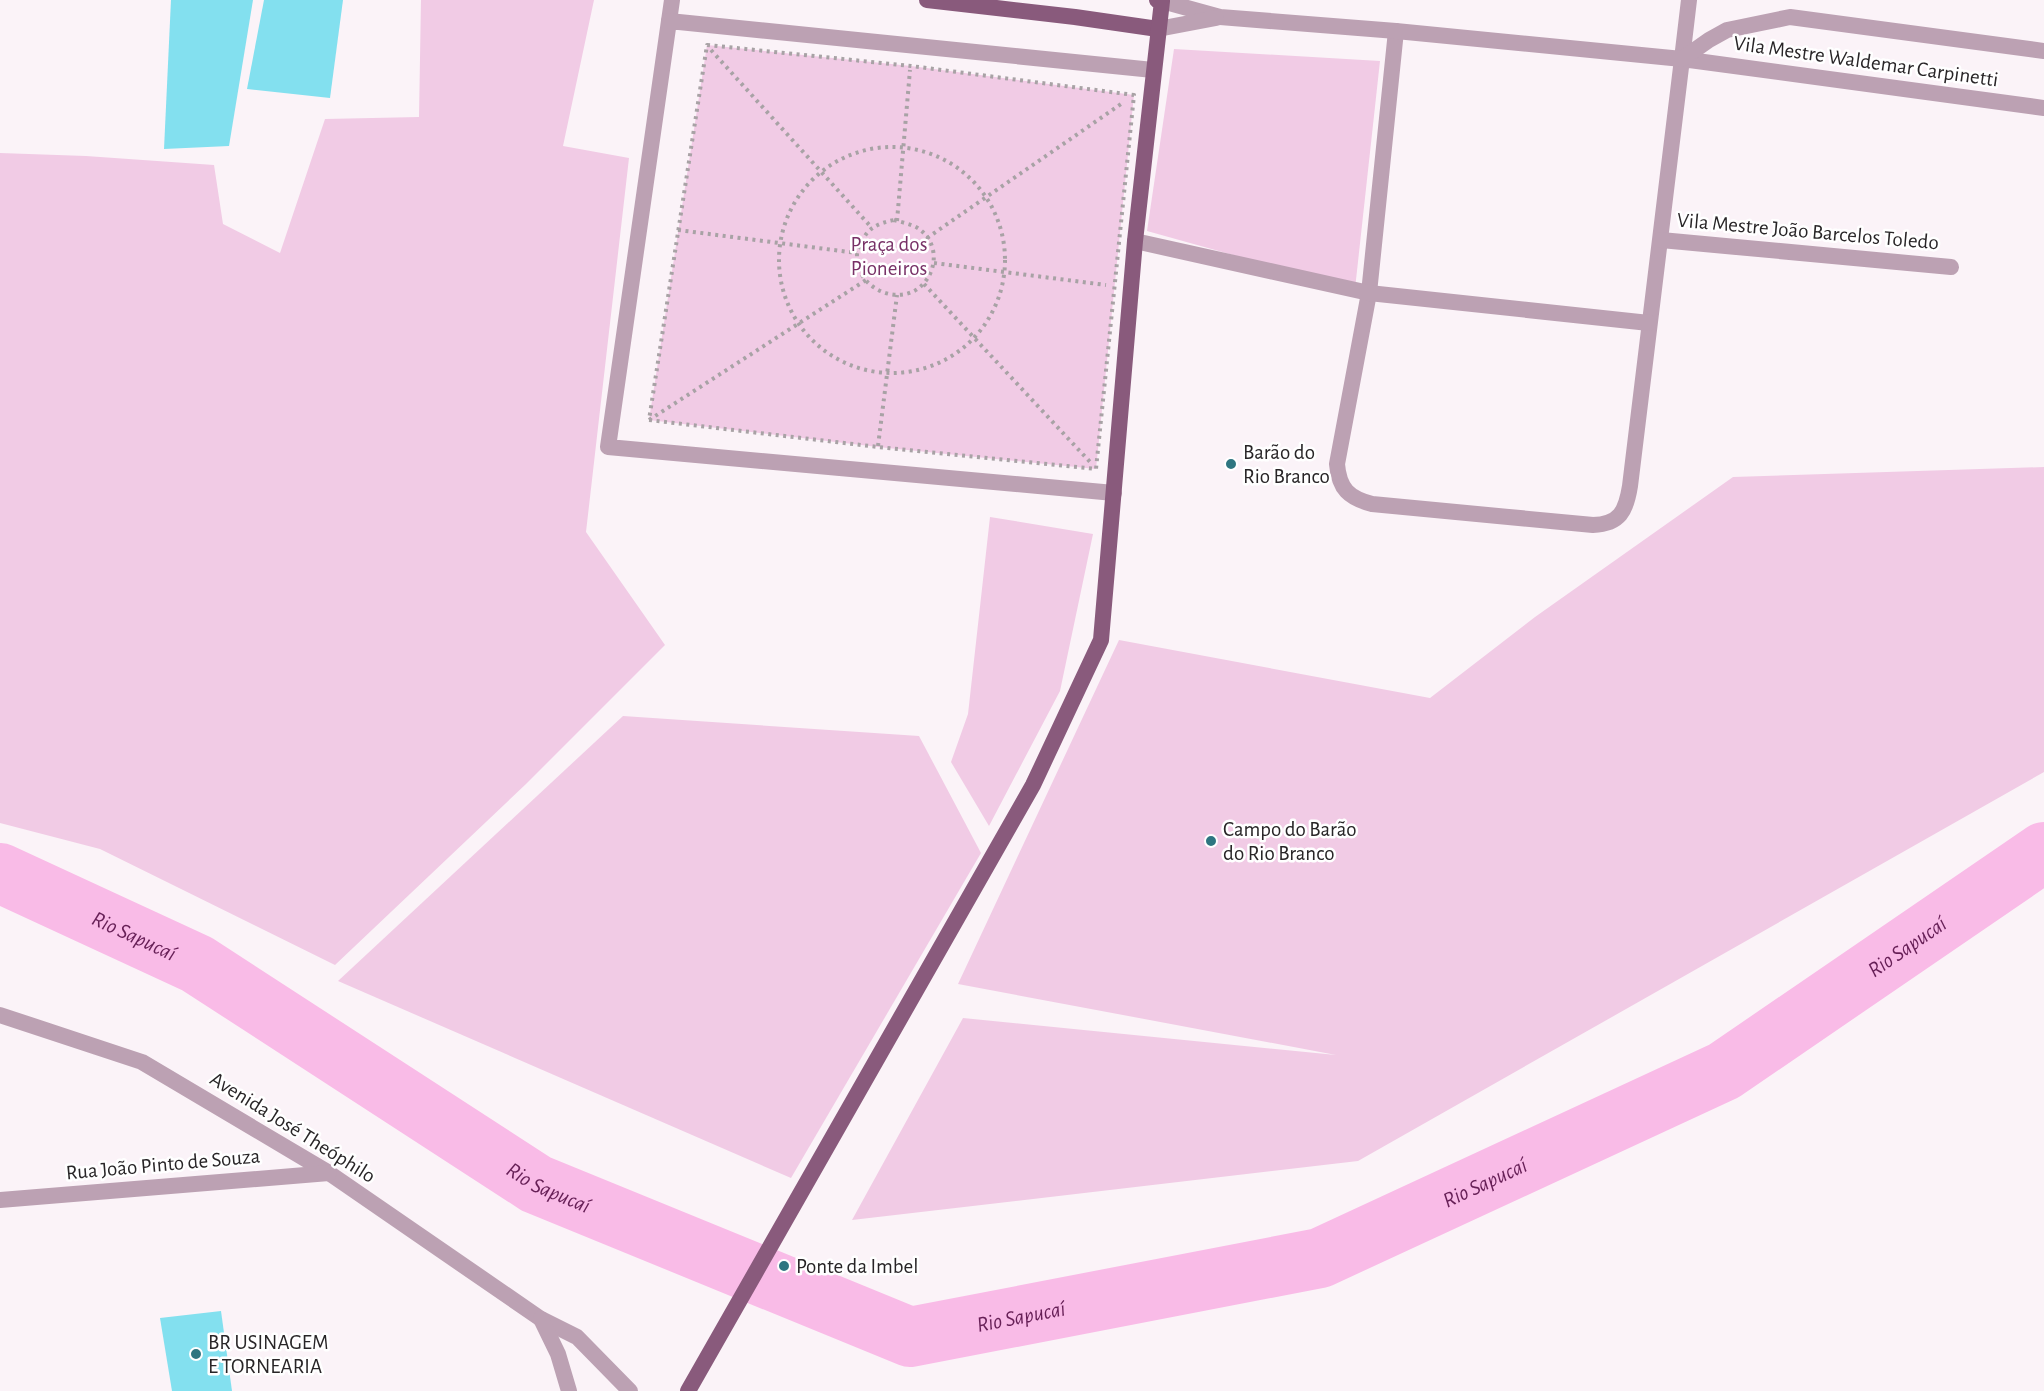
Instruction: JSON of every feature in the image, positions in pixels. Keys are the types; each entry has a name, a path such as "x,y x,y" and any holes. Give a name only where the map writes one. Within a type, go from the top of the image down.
{"main road":[{"path":"927,0 1158,29"},
{"path":"688,1391 1033,785 1101,640 1135,241 1162,0 1157,0"}],"street":[{"path":"672,0 608,447 1114,493"},
{"path":"1162,0 1220,17"},
{"name":"Vila Mestre João Barcelos Toledo","path":"1396,31 1369,293 1337,464 1339,479 1356,500 1372,504 1593,525 1605,524 1615,520 1623,512 1628,502 1689,0"},
{"path":"1158,29 1220,17"},
{"name":"Vila Mestre Waldemar Carpinetti","path":"1220,17 1396,31 1682,59 2044,108"},
{"path":"1682,59 1727,30 1790,17 2044,51"},
{"path":"669,21 1153,70"},
{"name":"Vila Mestre João Barcelos Toledo","path":"1661,240 1951,267"},
{"path":"1135,241 1369,293 1649,323"},
{"name":"Avenida José Theóphilo","path":"0,1015 142,1062 330,1173 541,1319 577,1337 630,1391"},
{"name":"Rua João Pinto de Souza","path":"0,1200 330,1173"},
{"name":"Avenida José Theóphilo","path":"541,1319 558,1354 569,1391"}],"path":[{"path":"707,45 911,66 1134,95"},
{"path":"707,45 872,228"},
{"path":"649,420 707,45"},
{"path":"897,221 911,66"},
{"path":"927,238 1134,95"},
{"path":"1096,469 1134,95"},
{"path":"903,144 942,158 987,196 1002,219 1006,253 1005,272 1003,288 996,306 973,337 949,356 887,377 858,372 837,360 824,351 798,323 781,279 778,256 792,203 821,172 834,162 858,152 879,145 903,144"},
{"path":"897,221 917,227 927,238 934,252 934,263 924,284 914,292 897,295 877,291 866,280 857,264 857,253 864,234 880,222 897,221"},
{"path":"678,230 857,253"},
{"path":"934,263 1114,286"},
{"path":"649,420 866,280"},
{"path":"924,284 1096,469"},
{"path":"878,447 897,295"},
{"path":"649,420 878,447 1096,469"}],"green space":[{"path":"421,0 594,0 563,146 629,158 586,532 665,645 526,784 335,965 100,849 0,823 0,153 86,156 214,165 223,224 280,253 325,119 419,117"},
{"name":"Praça dos Pioneiros","path":"707,45 911,66 1134,95 1096,469 878,447 649,420"},
{"path":"1174,49 1380,61 1355,289 1147,231"},
{"path":"2044,467 2044,772 1358,1161 852,1220 963,1018 1336,1055 958,984 1119,640 1430,698 1535,617 1733,477"},
{"path":"990,517 1093,534 1060,691 989,826 951,762 968,714"},
{"path":"623,716 919,736 981,853 791,1178 338,981"}],"building":[{"path":"171,0 253,0 229,146 164,149"},
{"path":"264,0 343,0 330,98 247,89"},
{"name":"BR USINAGEM E TORNEARIA","path":"221,1311 232,1391 172,1391 160,1318"}],"waterway":[{"name":"Rio Sapucaí","path":"0,873 197,964 536,1184 910,1337 1320,1258 1724,1071 2044,852"}],"place":[{"name":"Barão do Rio Branco","path":"1231,464"},
{"name":"Campo do Barão do Rio Branco","path":"1211,841"},
{"name":"Ponte da Imbel","path":"784,1266"},
{"name":"BR USINAGEM E TORNEARIA","path":"196,1354"}]}
